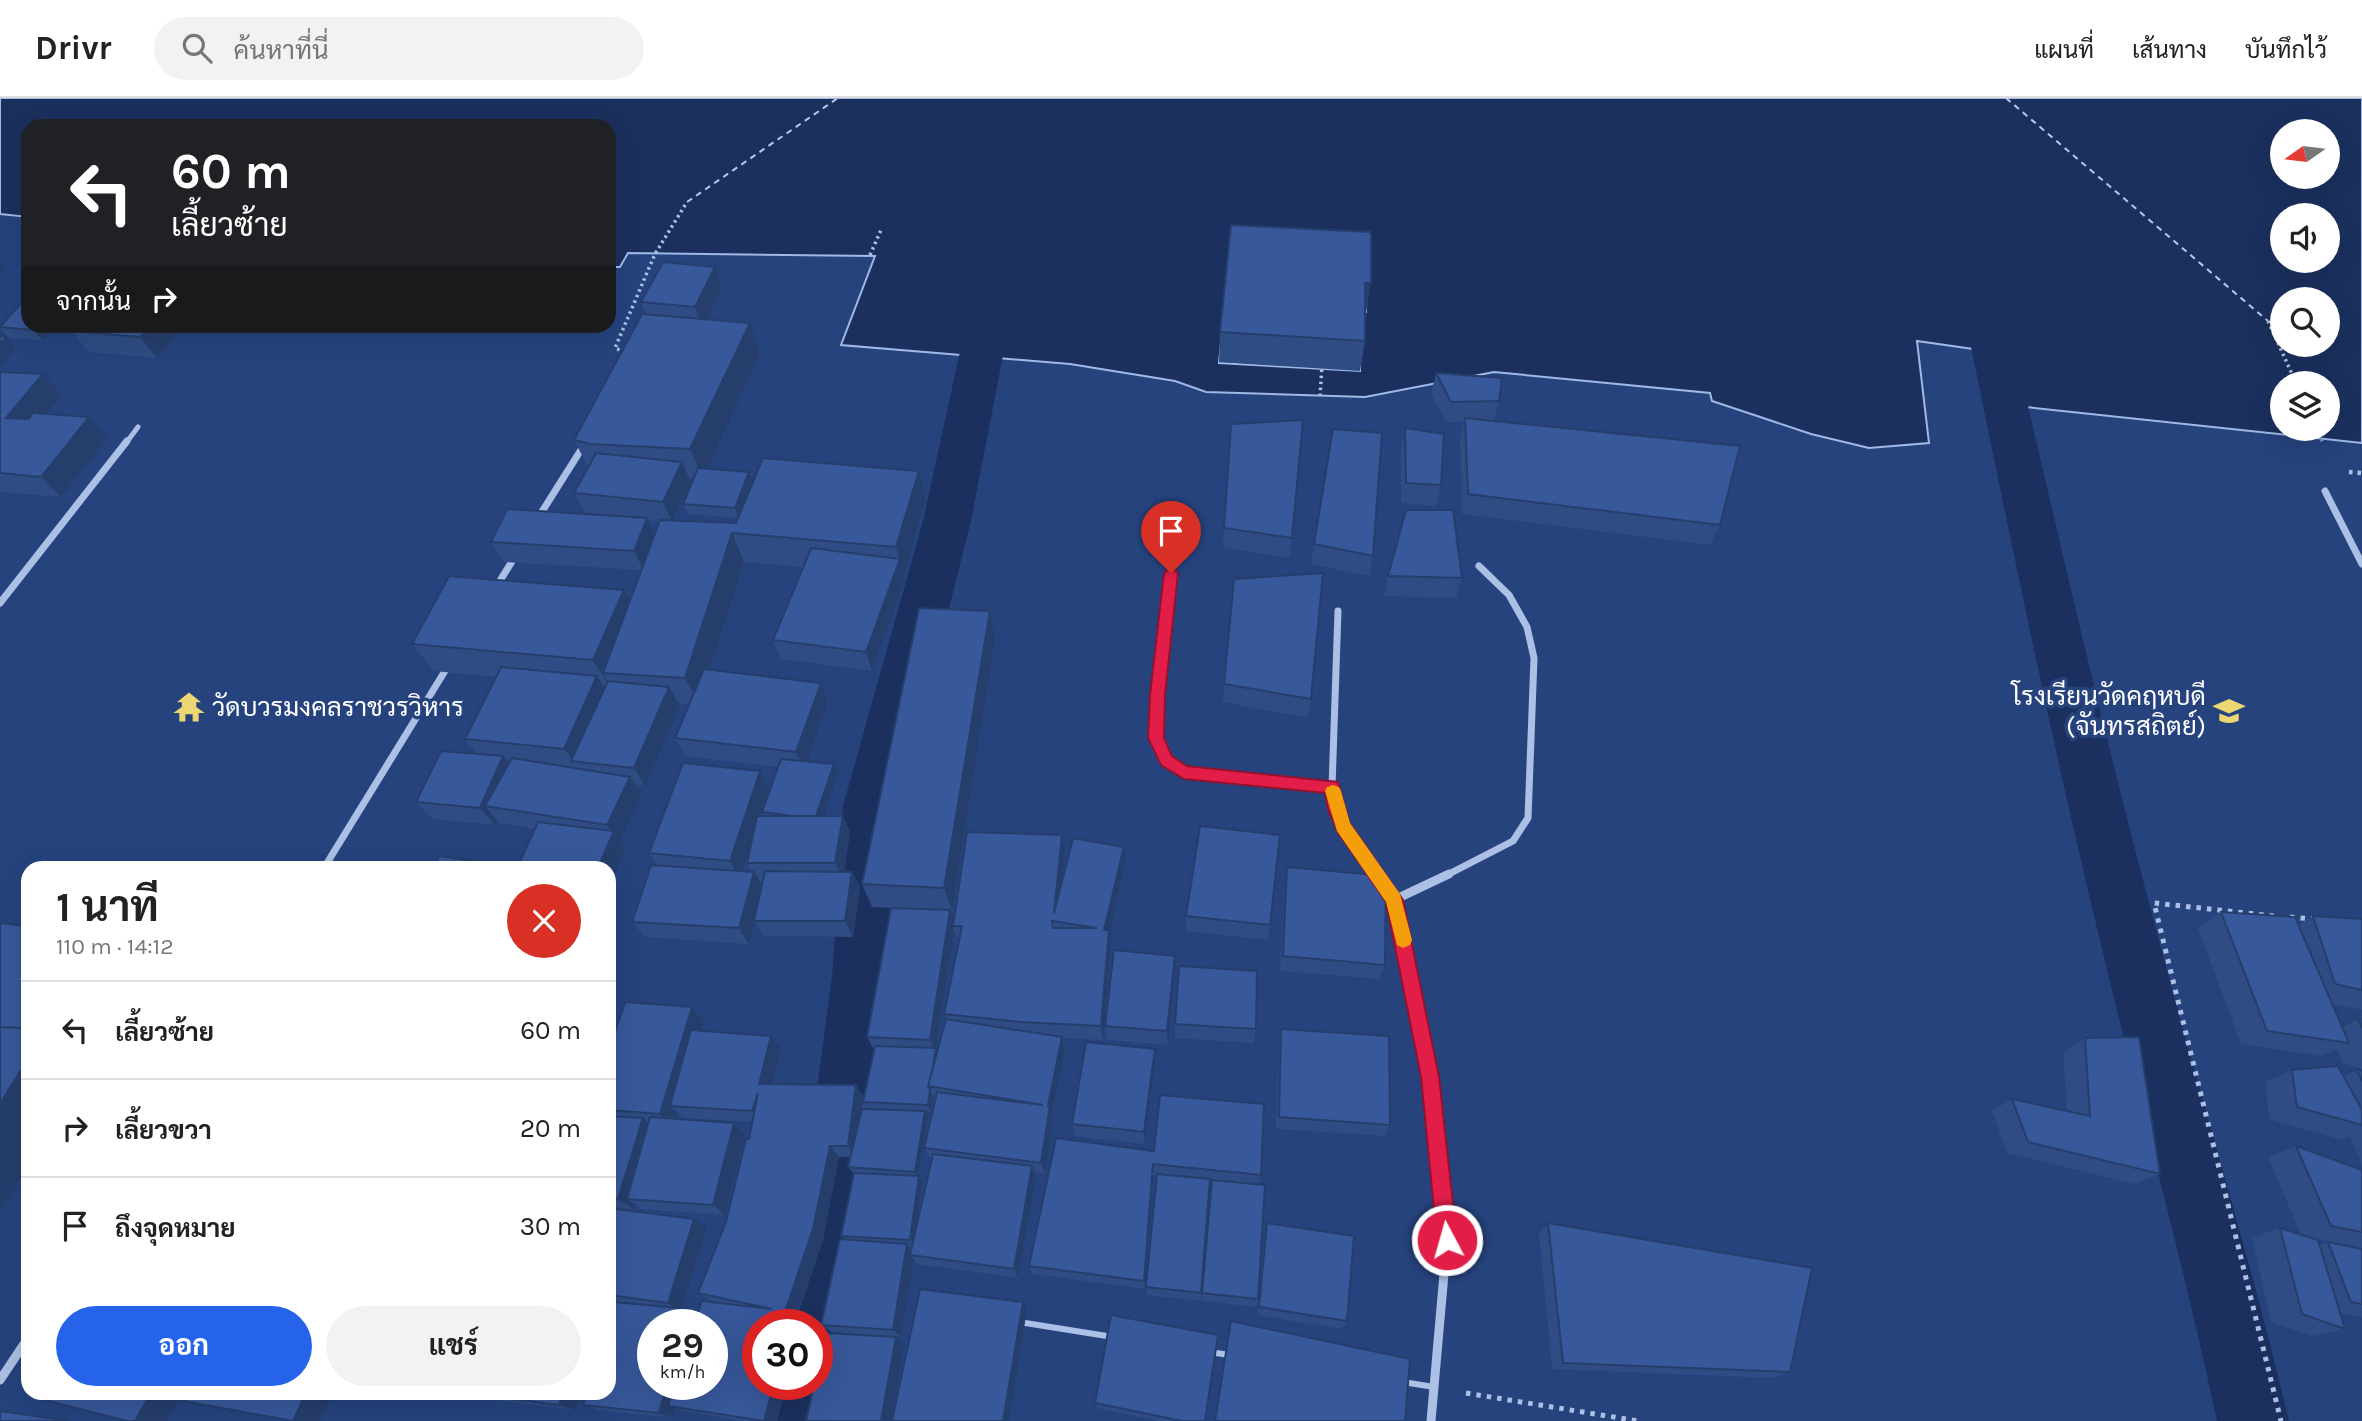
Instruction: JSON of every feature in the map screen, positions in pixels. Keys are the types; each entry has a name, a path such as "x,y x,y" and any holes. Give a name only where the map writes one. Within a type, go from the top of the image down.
{"street":[{"path":"0,603 138,427"},
{"path":"533,528 589,437"},
{"path":"2325,491 2362,564"},
{"path":"491,596 519,550"},
{"path":"1394,900 1513,841 1528,818 1534,658 1527,627 1509,595 1479,566"},
{"path":"1338,611 1332,787 1336,809 1343,826 1394,900 1430,1077 1447,1240 1431,1421"},
{"path":"328,861 454,655"},
{"path":"0,1380 21,1348"}],"lane":[{"path":"1176,524 1157,695 1156,738 1166,761 1184,772 1332,787"},
{"path":"1009,1320 1118,1338"},
{"path":"1201,1351 1242,1357"},
{"path":"1393,1381 1434,1387"}],"path":[{"path":"626,352 615,348 654,254 687,202"},
{"path":"870,255 881,230"},
{"path":"2268,321 2291,371"},
{"path":"1320,396 1322,355"},
{"path":"2281,1421 2154,904 2320,920"},
{"path":"1434,1387 1638,1421"}],"water":[{"path":"0,98 2362,98 2362,443 2340,441 2340,371 2270,371 2270,433 2026,407 1980,350 1917,341 1929,443 1869,448 1811,434 1712,401 1710,393 1494,372 1365,397 1206,392 1175,381 1070,364 841,345 875,256 628,253 620,267 616,267 616,119 21,119 21,216 0,214","holes":["1230,255 1367,263 1366,312 1361,314 1360,371 1219,363"]}],"building":[{"path":"1231,225 1371,232 1371,283 1365,283 1365,341 1220,332"},
{"path":"663,262 715,267 695,307 641,302"},
{"path":"21,303 21,329 0,327"},
{"path":"642,314 750,323 690,449 591,444 574,440"},
{"path":"94,333 143,333 140,337"},
{"path":"0,372 43,374 6,418 29,419 33,413 89,417 41,477 0,473"},
{"path":"1436,373 1502,378 1499,401 1451,402"},
{"path":"1465,418 1740,446 1720,525 1468,494"},
{"path":"1303,420 1292,538 1224,528 1231,424"},
{"path":"1405,428 1444,434 1441,485 1406,483"},
{"path":"1333,429 1382,433 1373,556 1314,544"},
{"path":"596,453 682,462 663,502 574,493"},
{"path":"763,458 919,471 896,547 732,533 685,678 603,673 660,520 736,523"},
{"path":"698,468 749,472 735,508 683,504"},
{"path":"507,509 647,518 634,551 491,542"},
{"path":"1406,510 1453,510 1462,578 1388,576"},
{"path":"811,548 900,559 866,652 773,640"},
{"path":"1323,573 1311,699 1224,684 1234,579"},
{"path":"449,576 624,590 593,660 412,644"},
{"path":"919,608 990,611 944,888 862,884"},
{"path":"501,667 597,676 564,749 465,739"},
{"path":"704,669 821,683 796,752 675,738"},
{"path":"608,681 669,687 634,768 571,761"},
{"path":"441,751 503,756 480,808 416,802"},
{"path":"512,758 630,777 607,825 485,806"},
{"path":"781,759 834,764 816,816 762,812"},
{"path":"683,763 760,771 730,861 649,853"},
{"path":"757,816 843,816 835,863 747,863"},
{"path":"538,822 614,831 601,861 520,861"},
{"path":"1200,826 1280,835 1270,925 1186,916"},
{"path":"967,832 1062,835 1054,913 1073,838 1124,847 1104,930 1109,930 1101,1026 1021,1022 944,1014 962,926 953,926","holes":["1052,921 1097,928 1053,928"]},
{"path":"439,856 472,861 436,861"},
{"path":"651,865 754,872 739,928 632,922"},
{"path":"1287,867 1386,876 1385,965 1283,956"},
{"path":"765,871 852,872 845,921 754,921"},
{"path":"891,908 950,910 930,1040 867,1037"},
{"path":"2221,912 2295,917 2349,1043 2267,1031"},
{"path":"2313,916 2362,919 2362,990 2335,984"},
{"path":"0,923 21,925 21,1028 0,1027"},
{"path":"1114,950 1175,956 1167,1031 1105,1026"},
{"path":"1179,966 1257,971 1256,1029 1175,1024"},
{"path":"625,1002 692,1007 660,1114 616,1111 616,1029"},
{"path":"946,1019 1062,1037 1048,1106 1041,1163 924,1148 937,1092 1043,1105 928,1086"},
{"path":"0,1027 21,1028 21,1070 0,1104"},
{"path":"1281,1029 1389,1036 1390,1125 1279,1117"},
{"path":"691,1030 771,1036 759,1084 856,1085 848,1146 830,1146 813,1229 786,1309 772,1309 698,1293 726,1222 746,1139 749,1139 758,1093 752,1111 670,1106"},
{"path":"2139,1037 2160,1174 2028,1142 2012,1099 2090,1116 2085,1038"},
{"path":"1086,1042 1155,1049 1144,1132 1072,1124"},
{"path":"875,1046 936,1048 928,1086 928,1105 863,1102"},
{"path":"2338,1066 2362,1110 2362,1125 2297,1107 2292,1070"},
{"path":"1160,1095 1264,1104 1261,1175 1153,1164 1144,1281 1029,1266 1056,1138 1154,1151"},
{"path":"862,1109 925,1111 915,1172 848,1167"},
{"path":"616,1116 643,1118 618,1199"},
{"path":"650,1117 734,1123 713,1205 627,1199"},
{"path":"2296,1146 2362,1170 2362,1232 2331,1226"},
{"path":"933,1154 1032,1166 1014,1269 910,1255"},
{"path":"854,1173 919,1176 910,1240 841,1236"},
{"path":"1157,1174 1210,1179 1201,1293 1146,1287"},
{"path":"1212,1180 1265,1185 1258,1299 1202,1293"},
{"path":"616,1209 694,1219 668,1303 616,1296"},
{"path":"1267,1223 1354,1236 1347,1321 1259,1307"},
{"path":"1548,1223 1812,1268 1790,1372 1563,1363"},
{"path":"2280,1228 2318,1240 2345,1329 2302,1314"},
{"path":"840,1239 907,1244 893,1330 833,1326 833,1309 825,1309"},
{"path":"2328,1242 2362,1249 2362,1304 2351,1302"},
{"path":"920,1289 1023,1302 1003,1421 892,1421"},
{"path":"702,1301 772,1309 742,1309 742,1400 770,1400 764,1421 668,1406 670,1400 728,1400 728,1309 699,1309"},
{"path":"616,1302 689,1309 637,1309 637,1400 663,1400 659,1413 583,1405 584,1400 616,1400"},
{"path":"1111,1315 1218,1335 1205,1421 1182,1421 1095,1403"},
{"path":"1231,1321 1410,1359 1405,1421 1215,1421"},
{"path":"833,1333 896,1337 881,1421 806,1421 811,1400 833,1400"},
{"path":"45,1400 147,1400 135,1421"},
{"path":"178,1400 303,1400 293,1421"},
{"path":"519,1400 561,1400 559,1405"},
{"path":"0,1411 69,1421 0,1421"}],"waterway":[{"path":"822,1309 862,977 871,806 947,521 996,283"},
{"path":"1983,303 2059,649 2126,928 2237,1350 2253,1421"},
{"path":"802,1421 807,1400"}],"ferry route":[{"path":"687,202 838,98"},
{"path":"2006,98 2268,321"}],"slow traffic":[{"path":"1333,791 1343,826 1394,900 1403,940"}],"place":[{"name":"วัดบวรมงคลราชวรวิหาร","path":"189,707"},
{"name":"โรงเรียนวัดคฤหบดี (จันทรสถิตย์)","path":"2229,711"}],"route":[{"path":"1171,573 1157,695 1156,738 1166,761 1184,772 1332,787 1336,809 1343,826 1394,900 1430,1077 1447,1240"}]}
